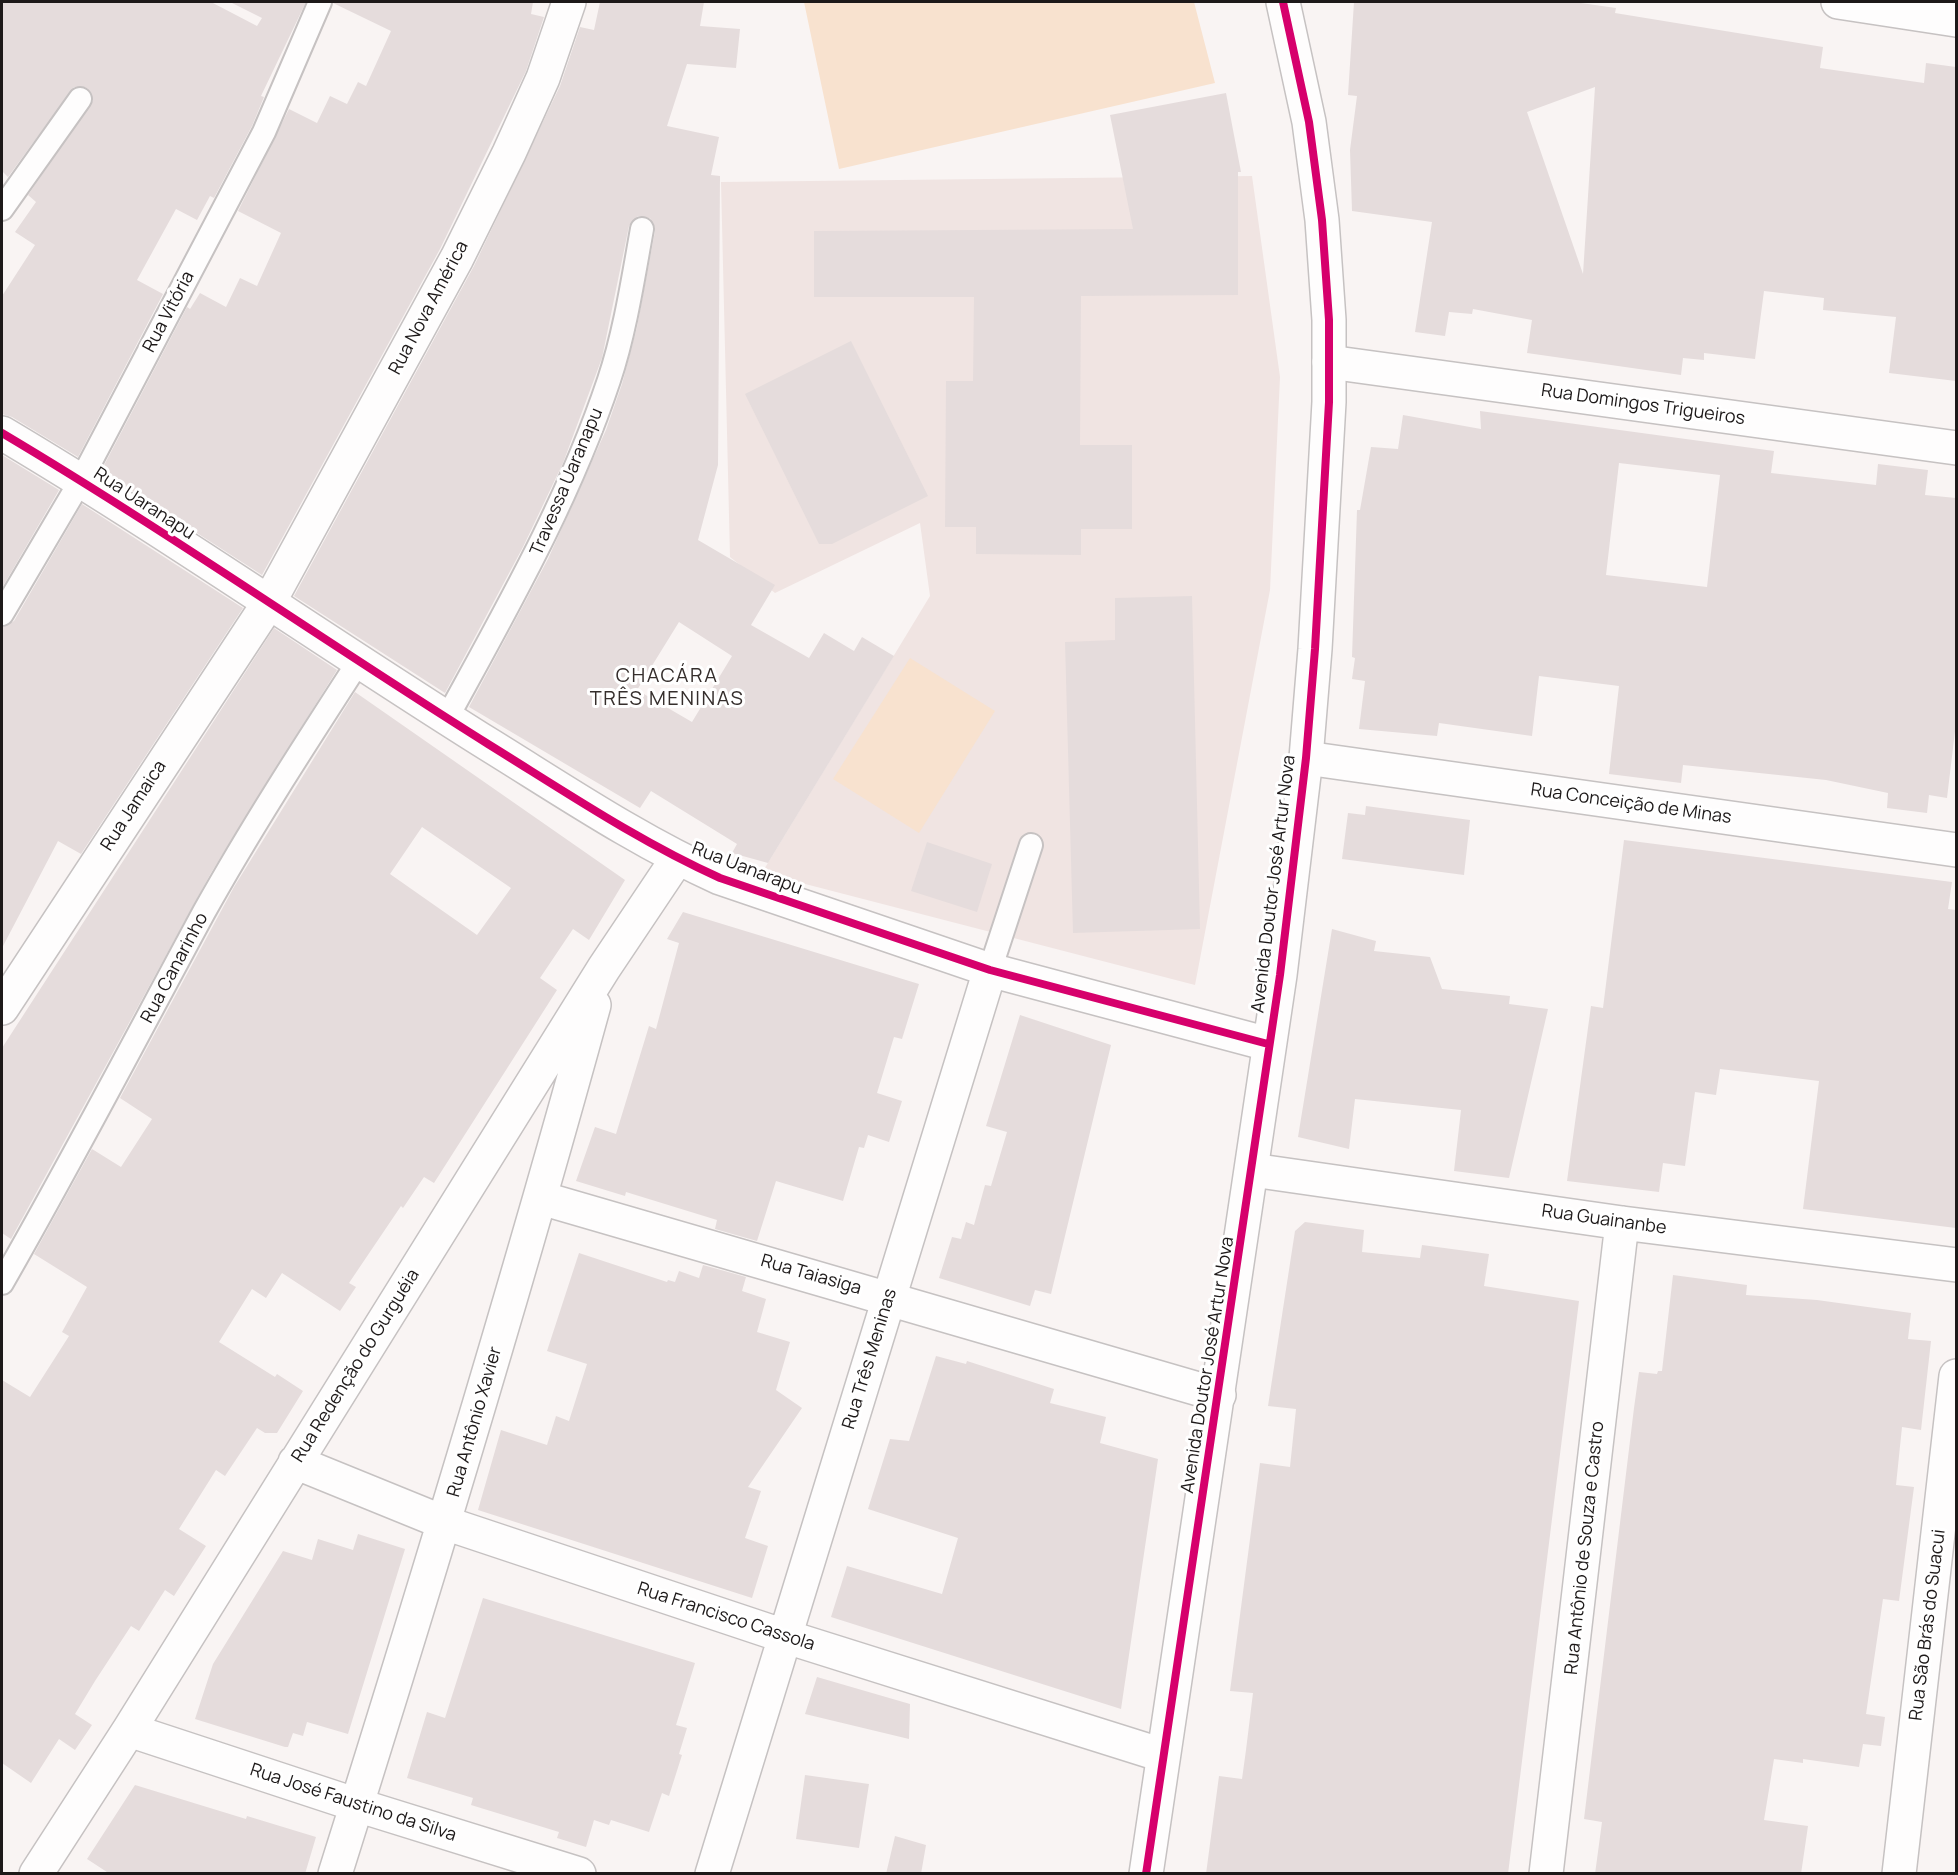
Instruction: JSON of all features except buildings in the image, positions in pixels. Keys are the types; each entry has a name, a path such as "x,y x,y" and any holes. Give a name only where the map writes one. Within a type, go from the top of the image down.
{"street":[{"name":"Rua Nova América","path":"268,604 451,268 510,153 543,78 569,2"},
{"name":"Avenida Doutor José Artur Nova","path":"1146,1874 1280,975 1306,758 1323,520 1329,362 1322,220 1309,122 1283,2"},
{"path":"1838,2 1956,20"},
{"name":"Rua Domingos Trigueiros","path":"1329,362 1956,448"},
{"name":"Rua Uaranapu","path":"2,433 81,480 268,604"},
{"name":"Rua Uanarapu","path":"268,604 447,718 677,859 759,892 990,970 1268,1044"},
{"name":"Rua Jamaica","path":"2,1008 268,604"},
{"name":"Rua Conceição de Minas","path":"1306,758 1956,849"},
{"name":"Rua Redenção do Gurguéia","path":"36,1874 129,1730 604,968 677,859"},
{"name":"Rua Antônio Xavier","path":"336,1874 445,1524 541,1198 604,968"},
{"name":"Rua Três Meninas","path":"712,1874 787,1637 990,970"},
{"name":"Rua Guainanbe","path":"1252,1170 1622,1223 1956,1265"},
{"name":"Rua Taiasiga","path":"541,1198 889,1297 1219,1395"},
{"name":"Rua Antônio de Souza e Castro","path":"1546,1874 1622,1223"},
{"name":"Rua São Brás do Suacui","path":"1899,1874 1956,1376"},
{"name":"Rua Francisco Cassola","path":"295,1462 445,1524 787,1637 1162,1755"},
{"name":"Rua José Faustino da Silva","path":"129,1730 357,1805 579,1874"}],"lane":[{"name":"Rua Vitória","path":"2,614 81,480 264,132 320,2"},
{"path":"2,209 80,99"},
{"name":"Travessa Uaranapu","path":"447,718 541,545 585,446 610,378 629,300 642,229"},
{"name":"Rua Canarinho","path":"2,1283 75,1155 205,911 262,813 359,661"},
{"name":"Rua Três Meninas","path":"990,970 1031,845"}],"shaded area":[{"path":"804,2 1194,2 1215,83 839,169"},
{"path":"1252,176 1280,377 1270,590 1195,985 786,879 763,871 930,596 920,523 775,593 730,557 721,182"},
{"path":"910,658 995,711 919,833 833,779"}],"cycle path":[{"path":"1146,1874 1280,975 1306,758 1315,649 1329,402 1329,320 1322,220 1309,122 1283,2"},
{"path":"2,433 64,470 545,780 631,832 690,864 720,878 990,970 1268,1044"}],"district":[{"name":"CHACÁRA TRÊS MENINAS","path":"667,688"}]}
